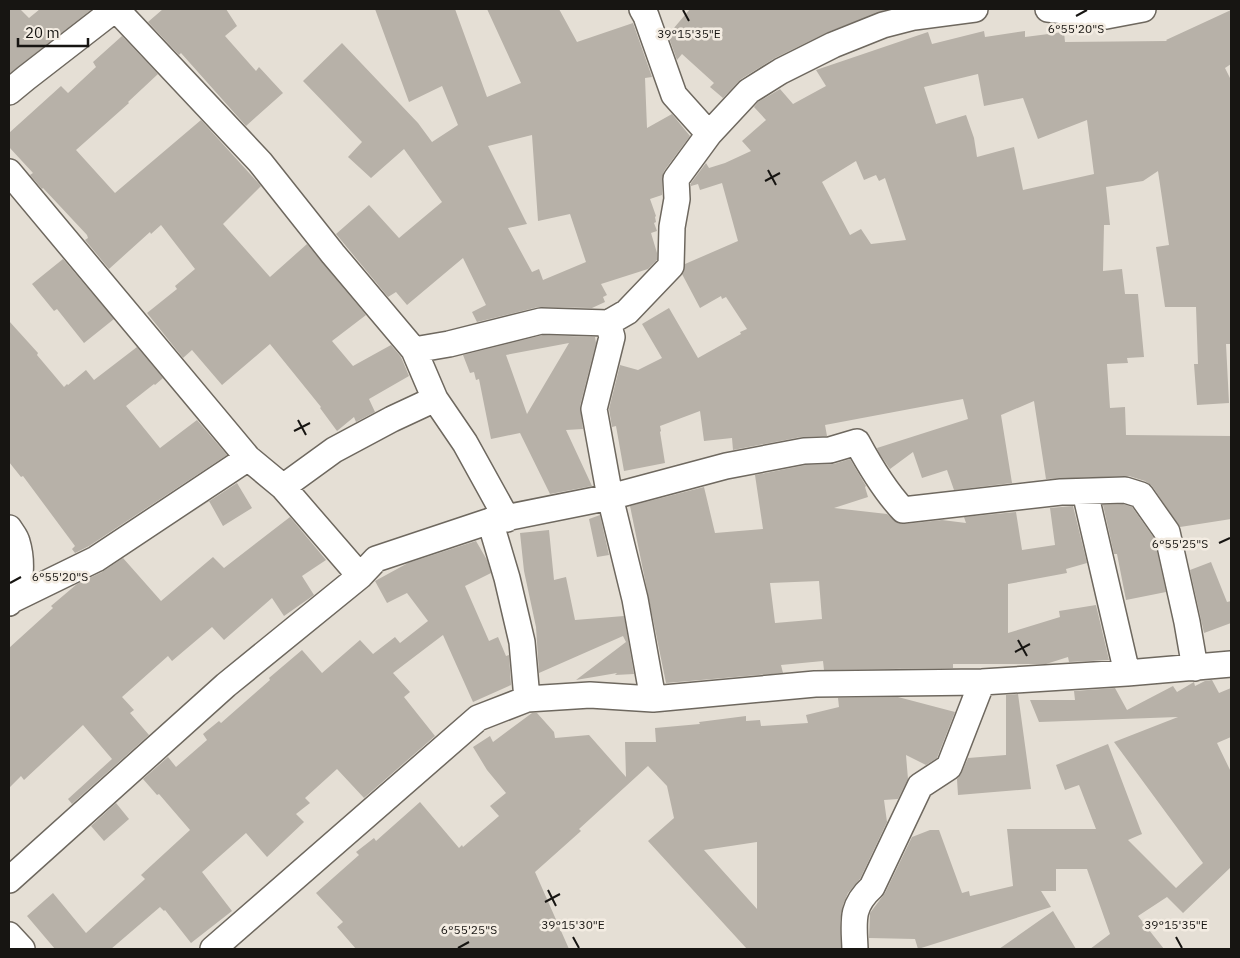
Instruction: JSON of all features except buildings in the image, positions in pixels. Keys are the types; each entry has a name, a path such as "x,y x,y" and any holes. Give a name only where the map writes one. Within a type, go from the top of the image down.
{"street":[{"path":"9,92 116,9 260,162 333,254 414,350 435,399 465,443 498,520 507,578 522,642 527,699"},
{"path":"642,9 674,95 709,134"},
{"path":"414,350 448,344 541,321 608,323 626,312 671,266 672,227 677,199 676,179 709,134 749,91 782,71 833,45 891,23 914,17 974,9"},
{"path":"1048,9 1106,16 1143,9"},
{"path":"9,172 248,458 283,487 360,576"},
{"path":"608,323 612,338 594,409 610,498 635,599 653,699"},
{"path":"283,487 334,450 392,419 435,399"},
{"path":"9,880 226,685 360,576 376,559 498,520 610,498 726,466 804,451 830,450 857,442 876,476 903,510 1061,492 1125,490 1142,495 1167,532 1195,668"},
{"path":"10,602 96,559 248,458"},
{"path":"1085,492 1127,674"},
{"path":"9,528 17,540 21,563 19,582 10,602"},
{"path":"213,949 478,718 527,699 590,695 653,699 815,684 982,682 1127,674 1231,664"},
{"path":"856,949 854,914 863,895 872,887 920,786 949,767 982,682"},
{"path":"9,935 22,949"}]}
